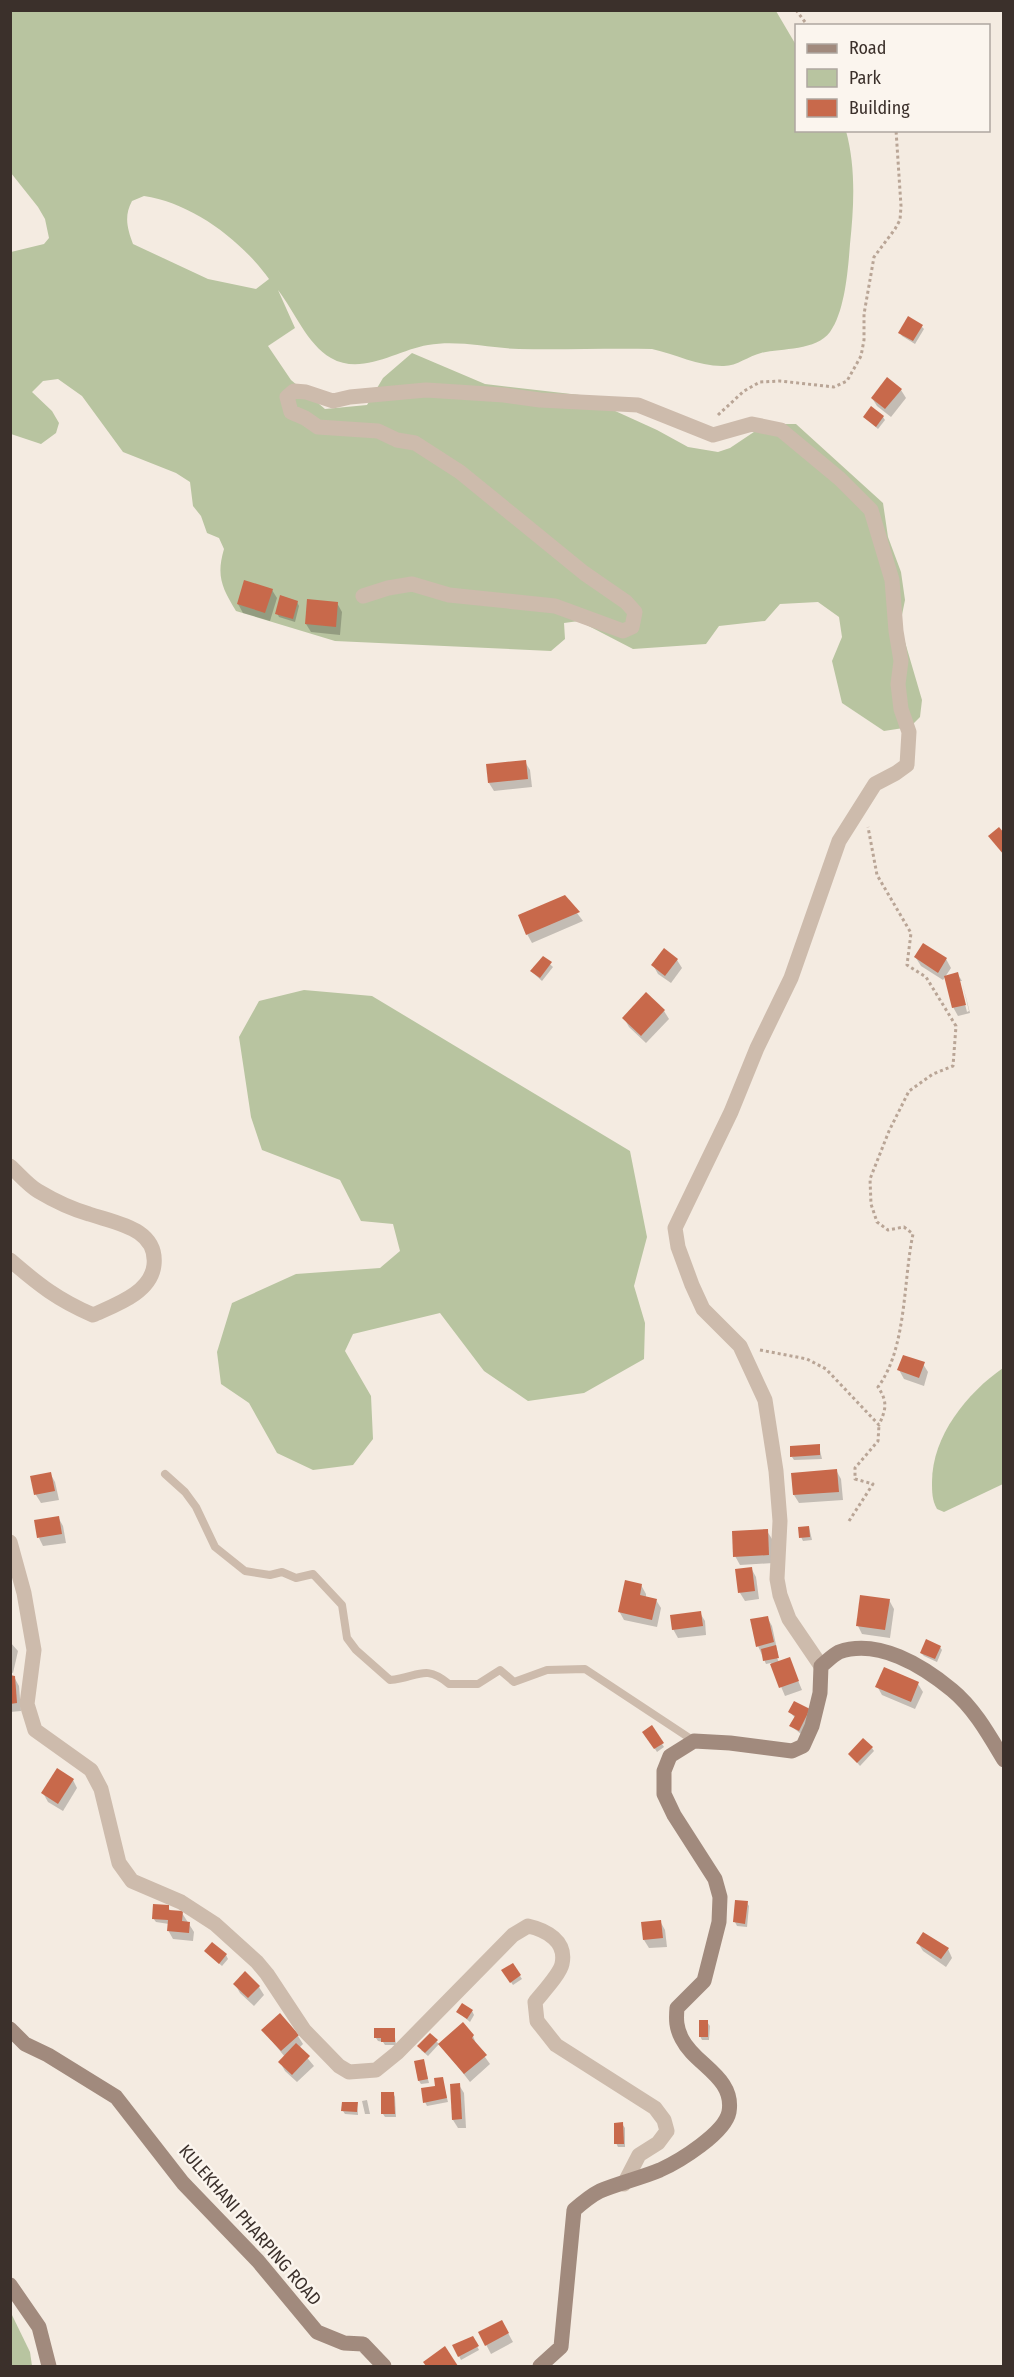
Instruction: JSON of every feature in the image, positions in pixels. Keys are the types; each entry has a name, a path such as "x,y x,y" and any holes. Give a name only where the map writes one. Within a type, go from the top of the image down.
{"main road":[{"path":"540,2367 561,2348 574,2210 601,2191 664,2168 715,2135 728,2116 731,2101 712,2069 694,2055 682,2040 676,2024 676,2008 704,1981 719,1922 720,1897 715,1879 674,1815 664,1794 664,1771 670,1756 694,1741 792,1751 802,1746 812,1726 820,1693 821,1666 837,1653 871,1648 906,1658 953,1690 985,1728 1004,1760"},
{"name":"KULEKHANI PHARPING ROAD","path":"10,2029 25,2044 48,2055 116,2097 183,2183 258,2261 317,2332 344,2343 363,2344 384,2367"},
{"path":"10,2285 39,2327 49,2367"}],"street":[{"path":"363,596 388,588 412,584 449,595 555,606 623,631 632,627 635,612 626,602 585,573 460,472 437,457 415,443 397,440 378,431 318,427 291,412 287,397 294,391 306,392 333,401 350,397 426,390 504,395 540,400 638,405 713,435 752,424 781,430 840,478 871,510 892,580 901,661 898,684 901,709 909,732 907,765 875,784 839,841 791,978 731,1112 675,1228 678,1247 703,1309 740,1346 765,1400 776,1471 780,1521 777,1579 780,1595 789,1619 821,1666"},
{"path":"10,1167 36,1190 88,1214 117,1221 145,1236 155,1256 153,1276 138,1292 93,1315 66,1304 40,1286 10,1260"},
{"path":"10,1542 24,1593 34,1650 27,1704 35,1730 91,1770 101,1789 119,1863 132,1881 181,1902 215,1924 267,1974 304,2030 339,2066 349,2072 376,2070 397,2053 493,1958 513,1935 528,1926 555,1937 562,1952 562,1965 535,2002 537,2021 556,2045 655,2108 664,2120 666,2131 658,2143 639,2155 624,2184"}],"lane":[{"path":"165,1474 185,1492 196,1507 215,1548 244,1571 270,1575 282,1572 296,1578 313,1574 342,1605 347,1638 356,1650 390,1680 405,1678 420,1672 437,1674 449,1684 478,1684 500,1670 514,1683 547,1670 585,1669 694,1741"}],"path":[{"path":"796,10 806,24"},
{"path":"702,431 734,399 760,382 780,381 834,387 847,381 861,356 864,340 864,314 874,257 895,229 901,214 896,132"},
{"path":"849,1521 873,1484 855,1479 855,1468 878,1441 879,1425 886,1407 885,1397 878,1387 887,1374 900,1327 913,1234 904,1227 888,1230 877,1222 872,1204 870,1179 889,1131 909,1091 933,1074 953,1066 956,1026 926,977 907,965 911,933 877,875 864,802"},
{"path":"740,1346 807,1359 817,1364 838,1380 879,1425"}],"green space":[{"path":"11,11 776,11 795,43 795,132 846,132 849,145 853,173 853,201 847,278 839,313 830,332 824,338 807,346 761,353 727,366 704,364 652,349 519,349 451,343 428,345 367,363 343,363 331,358 315,345 278,290 295,328 268,346 291,380 325,409 367,405 383,378 412,353 485,384 580,395 657,430 688,447 718,452 730,448 766,424 796,424 883,503 888,537 901,572 905,600 900,625 922,700 920,717 910,727 884,731 842,703 832,661 842,637 839,617 818,602 780,604 765,621 719,626 706,644 633,649 579,621 564,623 565,639 551,651 335,641 236,611 222,582 221,567 224,549 219,538 207,533 201,516 193,506 190,482 176,473 123,452 82,396 58,379 43,381 32,392 52,411 59,423 56,433 41,444 11,434 11,252 44,244 49,238 45,219 11,173","holes":["144,196 180,206 230,237 269,279 256,289 208,279 133,244 127,222 132,201"]},
{"path":"304,990 372,996 630,1151 647,1237 634,1286 645,1323 644,1359 584,1393 528,1401 484,1371 440,1313 353,1334 345,1351 371,1396 373,1439 353,1465 313,1470 277,1453 249,1403 221,1384 217,1352 232,1303 296,1274 380,1268 400,1251 393,1224 361,1221 340,1180 262,1150 251,1117 239,1037 259,1001"},
{"path":"1003,1368 1003,1484 944,1512 937,1509 932,1493 932,1482 938,1448 945,1432 965,1403"},
{"path":"11,2313 30,2352 32,2366 11,2366"}],"building":[{"path":"908,316 923,325 913,341 898,333"},
{"path":"887,377 902,389 885,409 871,398"},
{"path":"871,406 884,416 876,427 863,417"},
{"path":"244,580 273,589 265,613 237,604"},
{"path":"280,595 298,601 293,619 275,614"},
{"path":"307,599 338,602 336,627 305,624"},
{"path":"526,760 528,779 488,783 486,764"},
{"path":"999,827 1004,833 1004,855 988,836"},
{"path":"565,895 580,912 526,935 518,915"},
{"path":"923,943 947,958 938,973 914,957"},
{"path":"664,948 678,959 665,976 651,965"},
{"path":"543,956 552,962 540,978 530,971"},
{"path":"958,972 966,1005 952,1008 944,976"},
{"path":"646,992 665,1010 641,1036 622,1018"},
{"path":"903,1355 925,1362 919,1378 897,1370"},
{"path":"820,1444 820,1455 790,1457 790,1446"},
{"path":"837,1469 839,1492 793,1495 791,1473"},
{"path":"51,1472 55,1491 34,1495 30,1476"},
{"path":"59,1516 62,1534 37,1538 34,1520"},
{"path":"809,1526 810,1537 799,1538 798,1527"},
{"path":"768,1529 769,1555 733,1557 732,1531"},
{"path":"752,1567 755,1591 738,1593 735,1569"},
{"path":"625,1580 642,1584 640,1595 657,1599 652,1620 618,1612"},
{"path":"860,1595 890,1599 885,1630 856,1626"},
{"path":"701,1611 703,1626 672,1630 670,1615"},
{"path":"768,1616 774,1642 756,1647 750,1619"},
{"path":"926,1639 941,1646 935,1659 920,1653"},
{"path":"776,1645 779,1658 763,1661 761,1649"},
{"path":"790,1657 799,1681 779,1688 770,1664"},
{"path":"884,1667 919,1682 911,1702 875,1687"},
{"path":"10,1675 15,1676 17,1703 10,1704"},
{"path":"794,1701 810,1709 799,1731 789,1726 795,1716 788,1712"},
{"path":"652,1725 664,1743 654,1749 642,1732"},
{"path":"863,1738 873,1747 857,1763 848,1754"},
{"path":"57,1768 74,1779 58,1804 41,1793"},
{"path":"735,1900 748,1901 745,1924 733,1922"},
{"path":"153,1904 169,1905 169,1910 183,1911 182,1921 190,1922 189,1933 167,1931 168,1920 152,1919"},
{"path":"661,1920 663,1938 643,1940 641,1922"},
{"path":"923,1932 949,1948 941,1959 916,1943"},
{"path":"212,1942 227,1954 219,1964 204,1951"},
{"path":"513,1963 521,1975 510,1983 501,1970"},
{"path":"245,1971 260,1986 248,1998 233,1984"},
{"path":"462,2003 473,2010 467,2019 456,2012"},
{"path":"280,2013 299,2035 281,2051 261,2030"},
{"path":"699,2020 708,2020 708,2037 699,2037"},
{"path":"463,2022 474,2035 472,2038 487,2055 464,2074 438,2044"},
{"path":"374,2028 395,2028 395,2042 381,2042 381,2038 374,2038"},
{"path":"430,2033 438,2040 425,2053 417,2046"},
{"path":"296,2043 310,2056 292,2075 278,2062"},
{"path":"424,2059 428,2079 418,2081 414,2061"},
{"path":"443,2077 447,2098 423,2103 421,2088 435,2086 434,2078"},
{"path":"460,2083 462,2119 452,2120 450,2084"},
{"path":"381,2092 394,2092 395,2114 381,2114"},
{"path":"342,2102 358,2102 357,2112 341,2111"},
{"path":"623,2122 624,2144 614,2144 614,2123"},
{"path":"502,2320 509,2333 485,2346 478,2332"},
{"path":"473,2336 479,2346 458,2357 452,2345"},
{"path":"445,2346 458,2366 426,2366 423,2362"}]}
